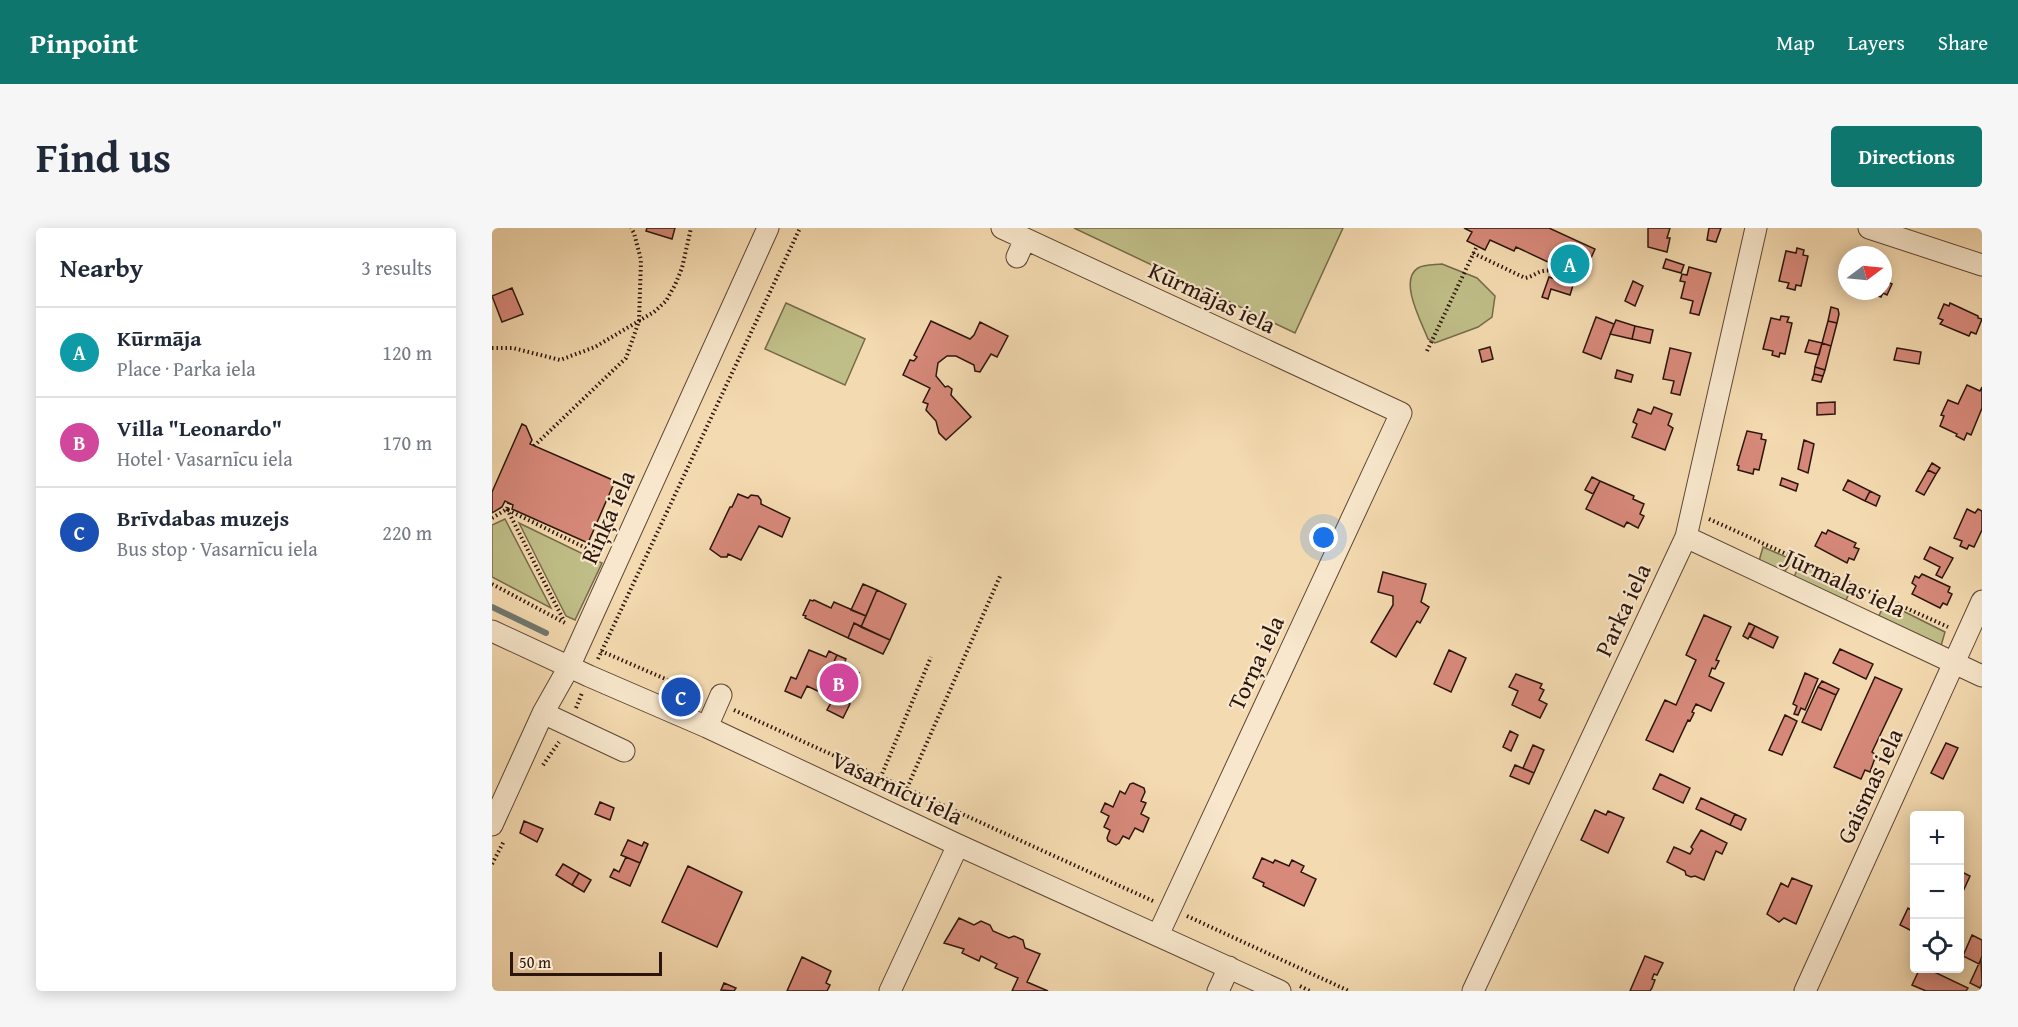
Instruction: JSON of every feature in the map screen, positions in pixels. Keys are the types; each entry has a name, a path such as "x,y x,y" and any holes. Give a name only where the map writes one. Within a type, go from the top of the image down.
{"street":[{"name":"Riņķa iela","path":"500,830 543,713 585,633 768,228"},
{"name":"Kūrmājas iela","path":"1002,228 1021,248 1401,413"},
{"name":"Parka iela","path":"1473,991 1686,537 1756,228"},
{"path":"1869,228 1982,265"},
{"name":"Torņa iela","path":"1158,935 1401,413"},
{"name":"Jūrmalas iela","path":"1686,537 1982,676"},
{"name":"Gaismas iela","path":"1804,991 1982,601"},
{"name":"Vasarnīcu iela","path":"492,631 707,727 958,845 1280,991"},
{"path":"707,727 722,695"},
{"path":"543,713 624,751"},
{"path":"890,991 958,845"},
{"path":"1218,991 1229,967"}],"path":[{"path":"534,446 626,358 639,321 641,260 631,228"},
{"path":"492,348 513,348 560,360 596,347 654,312 666,301 682,268 691,228"},
{"path":"537,775 570,725 589,676 800,228"},
{"path":"1427,351 1476,246"},
{"path":"1473,253 1525,278 1542,271 1556,272 1576,281 1578,276"},
{"path":"492,518 507,509 509,503"},
{"path":"507,509 616,563"},
{"path":"507,509 565,622"},
{"path":"1708,519 1951,629"},
{"path":"907,788 1001,574"},
{"path":"492,584 605,643"},
{"path":"870,802 931,657"},
{"path":"850,761 1350,991"},
{"path":"492,864 500,830"}],"shaded area":[{"path":"1074,228 1343,228 1295,333"},
{"path":"1442,264 1477,278 1495,296 1492,317 1478,327 1435,343 1428,339 1417,313 1410,282 1412,274 1418,268"},
{"path":"786,303 865,339 845,385 765,349"},
{"path":"505,519 551,608 492,577 492,525"},
{"path":"519,523 602,563 575,620 566,616"},
{"path":"1763,547 1793,560 1783,574 1759,561"},
{"path":"1800,564 1851,588 1845,603 1793,579"},
{"path":"1885,602 1945,632 1941,646 1878,618"}],"building":[{"path":"647,228 675,228 672,239 646,231"},
{"path":"1464,228 1549,228 1595,249 1582,278 1516,247 1514,251 1490,240 1485,250 1467,241 1472,232"},
{"path":"1648,228 1670,228 1667,252 1648,247"},
{"path":"1709,228 1721,228 1716,242 1707,240"},
{"path":"1797,248 1804,250 1803,255 1808,256 1801,286 1796,285 1795,290 1787,288 1789,283 1779,281 1786,251 1796,253"},
{"path":"1666,259 1684,265 1681,273 1663,268"},
{"path":"1689,267 1711,273 1699,315 1690,313 1693,301 1681,298 1685,282 1680,281 1682,274 1687,275"},
{"path":"1556,276 1574,282 1570,295 1551,289 1548,299 1542,297 1549,277 1555,279"},
{"path":"1633,281 1643,286 1635,306 1625,301"},
{"path":"512,288 523,314 502,322 492,296"},
{"path":"1950,303 1982,319 1976,334 1971,332 1969,336 1940,324 1943,320 1938,318 1944,304 1949,306"},
{"path":"1831,307 1838,309 1837,323 1828,321"},
{"path":"1781,316 1789,317 1787,322 1792,323 1785,354 1780,353 1779,357 1772,355 1773,351 1763,349 1771,318 1780,320"},
{"path":"1596,317 1614,324 1601,359 1583,352"},
{"path":"1616,320 1635,326 1632,339 1610,334"},
{"path":"931,321 970,339 980,322 1008,336 997,357 991,354 980,372 975,371 974,365 956,356 947,356 938,363 936,376 945,387 952,389 951,395 971,417 946,440 939,433 936,421 926,410 928,404 923,402 930,388 903,375 910,360 914,361 917,357 914,355"},
{"path":"1828,321 1837,323 1831,346 1822,343"},
{"path":"1635,326 1653,330 1650,343 1632,339"},
{"path":"1809,340 1822,343 1819,355 1805,352"},
{"path":"1822,343 1831,346 1825,370 1815,367"},
{"path":"1490,347 1493,359 1482,362 1479,350"},
{"path":"1670,348 1691,353 1680,395 1671,393 1674,381 1663,379"},
{"path":"1897,348 1921,352 1919,364 1894,360"},
{"path":"1815,367 1825,370 1823,376 1814,374"},
{"path":"1617,370 1633,375 1631,382 1615,378"},
{"path":"1814,374 1823,376 1821,382 1812,380"},
{"path":"1967,385 1980,391 1982,387 1982,408 1971,435 1967,433 1964,440 1940,426 1944,416 1941,415 1948,400 1958,404"},
{"path":"1835,402 1835,414 1817,415 1817,403"},
{"path":"1654,407 1672,414 1668,425 1673,428 1665,450 1632,437 1637,424 1633,422 1638,409 1651,414"},
{"path":"522,424 526,426 532,440 530,444 615,481 588,543 512,509 513,505 505,501 502,507 492,513 492,492"},
{"path":"1747,431 1762,434 1761,439 1766,440 1759,470 1754,469 1753,474 1738,470 1737,465"},
{"path":"1804,440 1814,444 1808,473 1798,469"},
{"path":"1932,463 1940,468 1936,474 1928,470"},
{"path":"1928,470 1936,474 1924,495 1916,491"},
{"path":"1592,477 1600,481 1593,494 1585,490"},
{"path":"1782,478 1798,484 1796,491 1780,485"},
{"path":"1848,480 1870,491 1865,501 1843,490"},
{"path":"1600,481 1634,496 1633,499 1644,504 1640,514 1644,516 1638,528 1627,522 1624,527 1586,509"},
{"path":"1870,491 1880,496 1876,506 1865,501"},
{"path":"738,494 748,498 751,495 758,496 761,504 790,518 782,537 759,526 741,560 728,554 727,557 721,557 710,549"},
{"path":"1967,509 1975,513 1978,509 1982,511 1982,530 1974,547 1969,545 1967,549 1960,546 1962,541 1954,538"},
{"path":"1828,530 1856,543 1854,547 1859,549 1854,560 1849,558 1847,563 1815,546 1822,532 1826,534"},
{"path":"1930,547 1953,558 1942,578 1936,575 1940,567 1924,559"},
{"path":"1383,572 1426,584 1421,602 1429,607 1420,623 1417,621 1396,657 1371,642 1393,605 1393,596 1378,592"},
{"path":"1922,574 1950,587 1948,592 1952,594 1947,605 1943,603 1940,608 1912,594 1916,586 1912,583 1915,576 1919,578"},
{"path":"863,584 877,590 866,616 851,610"},
{"path":"877,590 906,604 890,640 861,627"},
{"path":"810,600 831,608 834,602 866,616 861,627 854,623 848,638 805,618 806,616 803,615"},
{"path":"1704,615 1731,627 1716,660 1719,661 1715,669 1712,668 1709,676 1724,683 1711,711 1696,704 1692,712 1694,713 1690,721 1688,720 1673,752 1646,740 1665,700 1676,705 1696,660 1686,655"},
{"path":"854,623 890,640 883,654 848,638"},
{"path":"1749,623 1755,626 1748,639 1743,636"},
{"path":"1755,626 1778,637 1773,648 1750,637"},
{"path":"1840,649 1873,664 1866,679 1833,663"},
{"path":"809,650 826,657 829,651 837,655 820,692 807,686 801,698 785,691 791,677 796,679"},
{"path":"1449,650 1466,658 1451,692 1434,684"},
{"path":"837,655 846,659 843,666 859,673 845,702 850,704 843,718 827,710 833,699 820,692"},
{"path":"1805,673 1818,679 1805,710 1801,708 1798,715 1794,714 1797,706 1793,704"},
{"path":"1516,674 1542,684 1540,688 1544,690 1539,700 1547,704 1540,718 1512,705 1518,691 1509,687"},
{"path":"1875,677 1902,689 1872,752 1876,755 1870,772 1865,770 1861,779 1834,767"},
{"path":"1822,681 1839,689 1836,695 1818,687"},
{"path":"1818,687 1836,695 1821,730 1802,722"},
{"path":"1785,715 1797,721 1782,755 1769,750"},
{"path":"1510,731 1518,735 1511,751 1503,747"},
{"path":"1946,743 1958,748 1943,779 1931,773"},
{"path":"1533,745 1544,750 1534,773 1523,768"},
{"path":"1515,765 1534,773 1529,784 1510,776"},
{"path":"1660,774 1690,788 1683,803 1653,789"},
{"path":"1130,784 1144,788 1145,792 1141,801 1146,803 1141,814 1149,818 1143,832 1135,828 1129,839 1123,836 1116,845 1108,841 1110,830 1104,827 1109,816 1101,812 1105,803 1113,807 1120,791 1125,794"},
{"path":"1701,798 1735,814 1730,825 1696,809"},
{"path":"600,802 614,808 610,820 595,814"},
{"path":"1595,810 1606,815 1608,811 1624,818 1608,853 1581,840"},
{"path":"1735,814 1746,819 1741,830 1730,825"},
{"path":"524,821 543,829 537,842 520,833"},
{"path":"1701,830 1727,843 1722,854 1716,851 1704,880 1686,875 1685,871 1667,862 1674,847 1690,854 1693,849 1691,847"},
{"path":"628,840 642,846 644,842 648,844 640,863 621,855"},
{"path":"626,857 640,863 630,886 610,877 614,869 619,872"},
{"path":"1262,858 1289,866 1292,860 1304,866 1301,872 1316,879 1304,906 1263,886 1264,883 1253,878"},
{"path":"563,864 579,873 572,885 556,875"},
{"path":"688,866 742,892 717,947 662,922"},
{"path":"579,873 591,880 584,892 572,885"},
{"path":"1964,873 1970,876 1964,889"},
{"path":"1792,878 1812,886 1796,924 1784,918 1779,922 1767,914 1781,883 1788,887"},
{"path":"1908,908 1910,909 1910,930 1900,925"},
{"path":"959,918 974,925 981,921 990,925 993,931 1009,938 1014,936 1023,940 1025,948 1040,954 1027,982 1048,991 1012,991 1018,978 995,968 997,964 981,956 979,961 962,953 964,949 944,943"},
{"path":"1972,935 1982,940 1982,956 1979,964 1964,956"},
{"path":"1645,956 1663,963 1657,975 1654,974 1652,979 1655,980 1650,991 1630,991"},
{"path":"802,957 831,971 826,983 830,985 827,991 787,991"},
{"path":"1981,959 1982,984 1980,988 1970,983"},
{"path":"1918,973 1936,973 1968,988 1966,991 1926,991 1912,985"},
{"path":"724,983 736,988 734,991 721,990"}],"waterway":[{"path":"492,607 546,633"}],"place":[{"name":"Kūrmāja","path":"1570,264"},
{"name":"Villa \"Leonardo\"","path":"839,683"},
{"name":"Brīvdabas muzejs","path":"681,697"}]}
